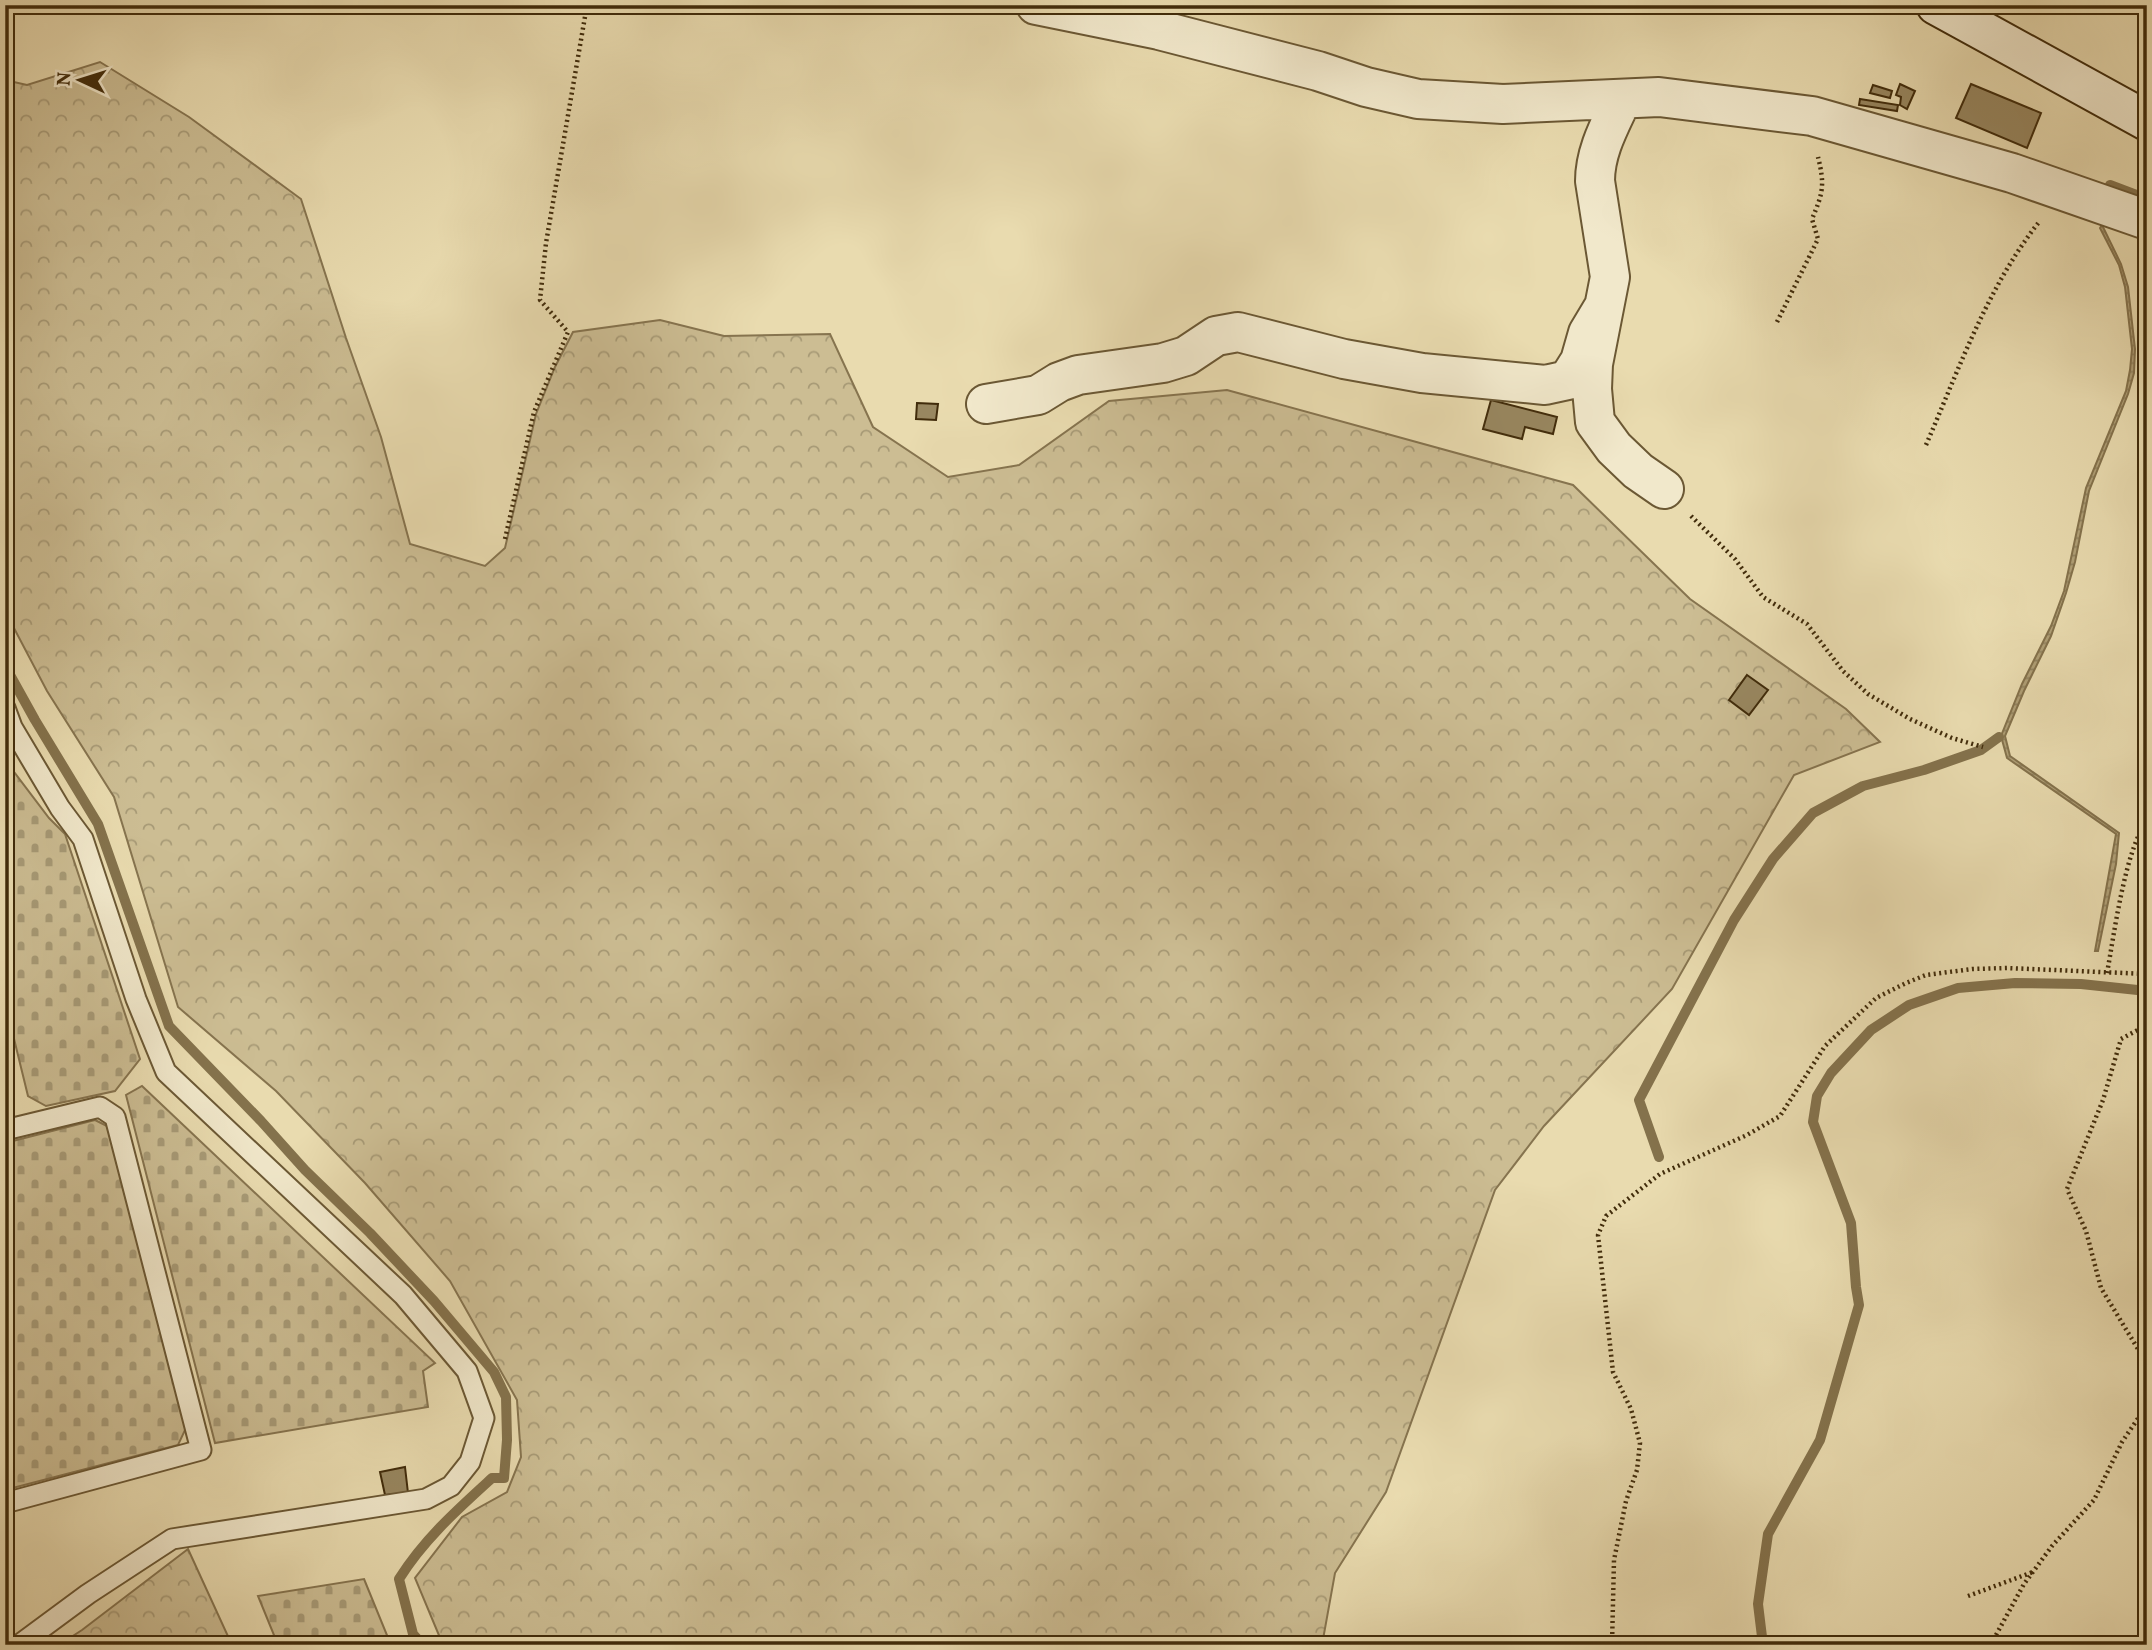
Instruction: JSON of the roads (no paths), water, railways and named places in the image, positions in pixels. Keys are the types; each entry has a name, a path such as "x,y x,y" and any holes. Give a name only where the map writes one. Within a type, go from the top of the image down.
{"street":[{"path":"1036,5 1159,30 1418,99 1503,104 1659,97 1825,120 2012,173 2147,220"},
{"path":"1936,5 2147,121"},
{"path":"1622,99 1601,144 1595,166 1610,277 1593,364 1595,422 1614,448 1638,471 1664,489"},
{"path":"986,404 1038,395 1059,382 1078,375 1163,363 1186,356 1216,336 1238,332 1344,359 1422,373 1545,385 1568,380 1580,361 1588,332 1603,308"}],"lane":[{"path":"5,708 12,726 60,808 83,839 136,999 166,1072 403,1295 467,1371 484,1418 470,1462 451,1486 426,1499 173,1539 88,1594 19,1645"},
{"path":"5,1130 100,1107 115,1116 201,1450 5,1503"}],"waterway":[{"path":"2110,185 2147,199"},
{"path":"5,666 98,824 169,1026 434,1301 494,1372 506,1397 504,1478 492,1478 454,1513 419,1551 399,1579 413,1634 423,1645"},
{"path":"1659,1157 1639,1100 1734,920 1773,859 1813,813 1863,786 1924,770 1981,750 1999,737"},
{"path":"1763,1645 1758,1604 1768,1534 1820,1440 1859,1305 1851,1223 1813,1122 1817,1096 1831,1073 1871,1030 1909,1005 1958,988 2015,983 2081,984 2147,991"}]}
